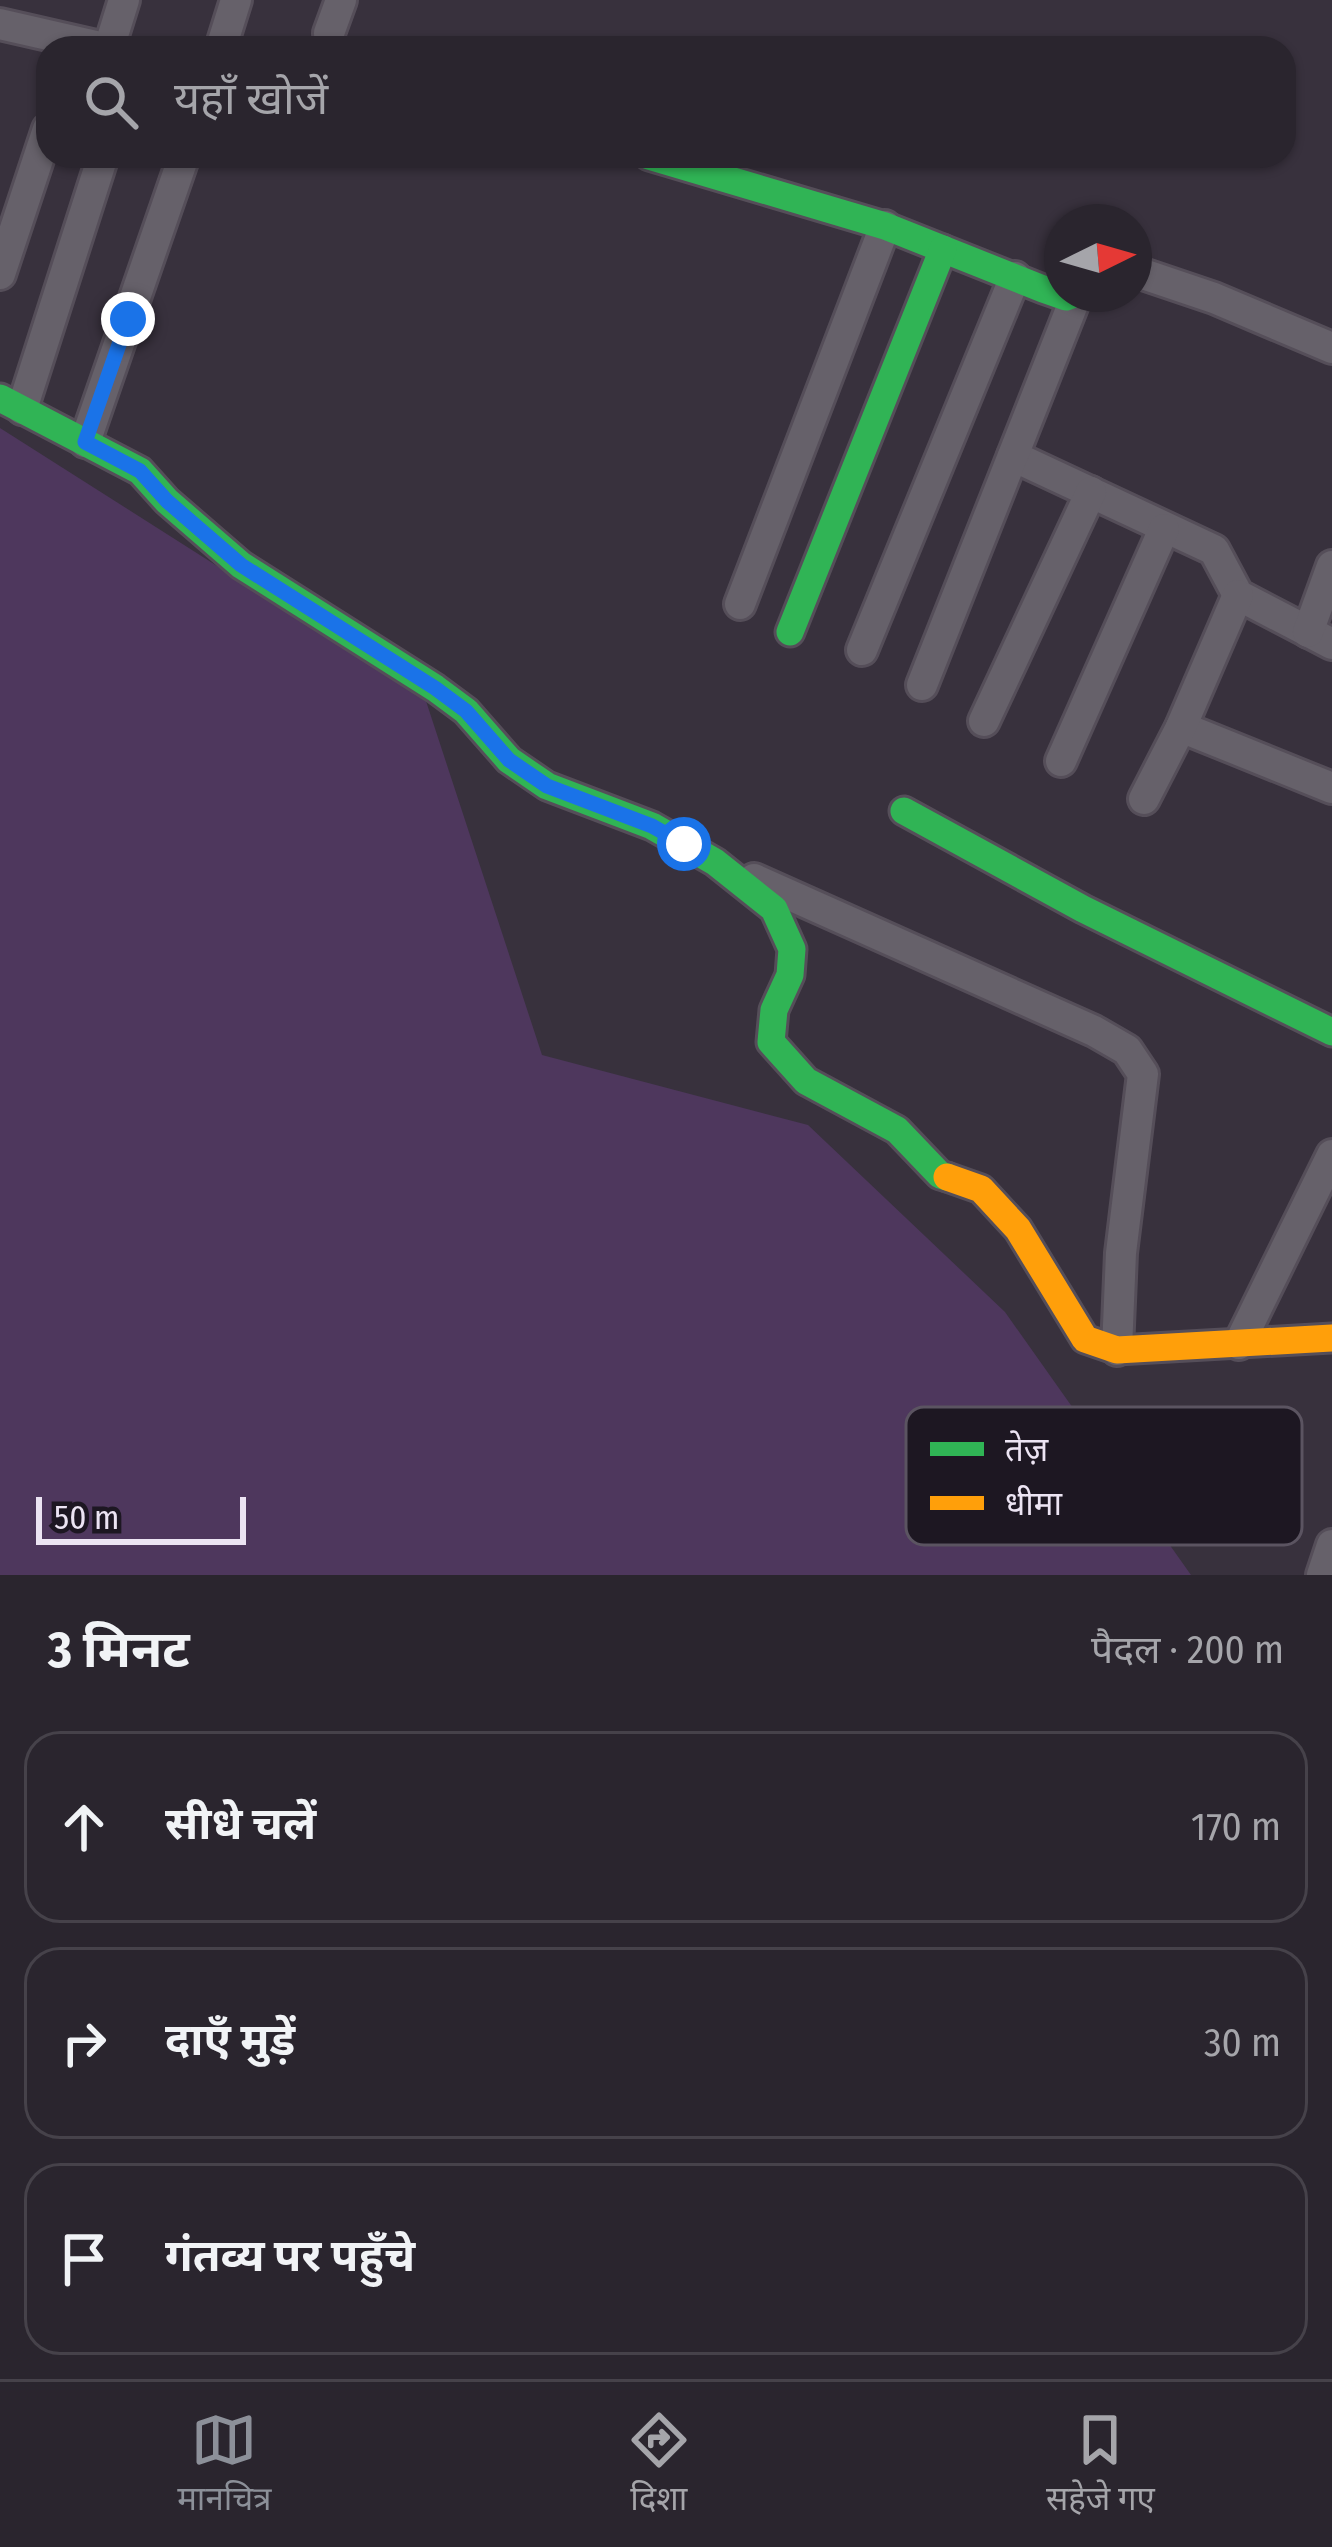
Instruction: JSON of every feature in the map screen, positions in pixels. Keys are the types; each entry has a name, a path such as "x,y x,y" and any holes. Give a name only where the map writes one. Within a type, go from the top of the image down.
{"street":[{"path":"98,36 124,0"},
{"path":"225,36 236,0"},
{"path":"329,36 341,0"},
{"path":"19,18 65,36"},
{"path":"0,274 36,165"},
{"path":"99,168 11,403 140,471 241,565 435,688 466,711 509,760 547,786 652,826 716,862 1018,994 1127,1050 1143,1074 1121,1252 1117,1350"},
{"path":"85,442 180,168"},
{"path":"689,168 885,226 1044,289"},
{"path":"740,604 885,226"},
{"path":"790,632 943,249"},
{"path":"1152,277 1332,348"},
{"path":"862,650 1015,278"},
{"path":"922,685 1069,312"},
{"path":"1013,456 1214,550 1238,595 1320,638 1332,566"},
{"path":"984,721 1091,493"},
{"path":"1061,761 1164,530"},
{"path":"1144,800 1238,595"},
{"path":"1181,727 1332,788"},
{"path":"904,811 1084,909 1332,1032"},
{"path":"716,862 774,909 787,929 792,949 790,974 774,1010 771,1042 781,1058 806,1081 897,1130 940,1175 981,1189 1018,1229 1085,1339 1117,1350 1332,1338"},
{"path":"1239,1344 1332,1155"},
{"path":"1322,1575 1332,1545"}],"shaded area":[{"path":"0,428 425,698 542,1055 808,1125 1005,1312 1072,1407 906,1407 906,1545 1170,1545 1191,1575 0,1575"}],"traffic: fast":[{"path":"689,168 885,226 1044,289"},
{"path":"790,632 943,249"},
{"path":"0,398 140,471 241,565 435,688 466,711 509,760 547,786 652,826 715,862 774,909 792,949 790,975 774,1010 771,1042 806,1081 897,1130 947,1177"},
{"path":"904,811 1083,909 1332,1032"}],"traffic: slow":[{"path":"947,1177 981,1189 1018,1229 1085,1339 1117,1350 1332,1338"}],"route":[{"path":"128,319 85,442 140,471 241,565 466,711 509,760 547,786 652,826 684,844"}]}
